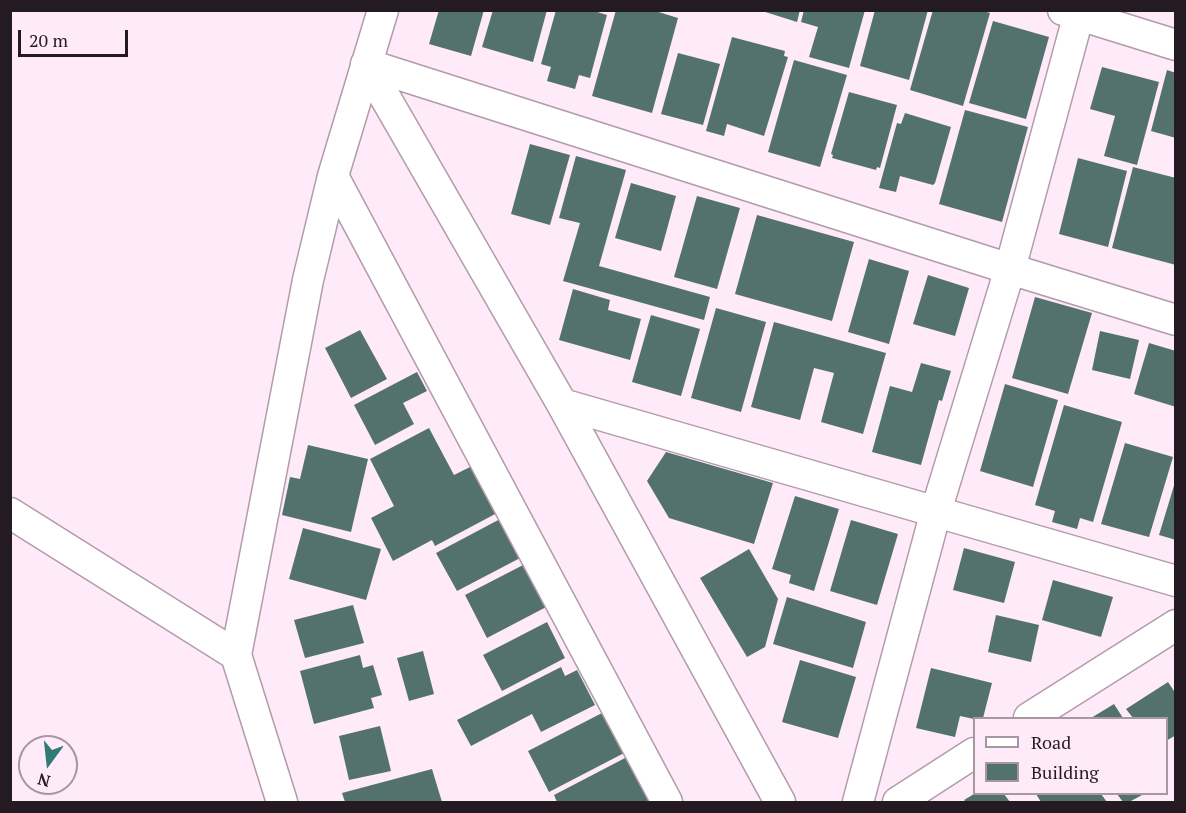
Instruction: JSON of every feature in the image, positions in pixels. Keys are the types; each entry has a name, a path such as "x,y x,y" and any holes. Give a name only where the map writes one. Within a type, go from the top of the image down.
{"street":[{"path":"282,802 236,655 308,280 333,176 383,10"},
{"path":"858,802 936,511 1010,269 1074,12 1176,45"},
{"path":"366,63 1176,320"},
{"path":"366,63 562,404 780,802"},
{"path":"333,176 668,802"},
{"path":"562,404 1176,581"},
{"path":"10,513 236,655"},
{"path":"1031,717 1176,625"},
{"path":"898,802 973,754"}],"building":[{"path":"439,10 484,10 471,56 429,44"},
{"path":"493,10 547,10 533,62 482,47"},
{"path":"556,10 591,10 607,15 590,78 579,75 575,89 547,81 551,67 541,64"},
{"path":"616,10 652,10 678,18 652,113 592,96"},
{"path":"759,10 800,10 797,22"},
{"path":"804,10 865,10 849,68 809,57 818,27 801,22"},
{"path":"875,10 928,10 909,80 860,66"},
{"path":"933,10 980,10 990,13 963,106 910,90"},
{"path":"993,21 1049,37 1026,119 969,103"},
{"path":"732,37 785,51 784,56 788,57 764,136 727,124 724,136 706,131"},
{"path":"678,53 720,64 703,125 661,114"},
{"path":"794,60 847,75 820,167 768,152"},
{"path":"1102,67 1159,82 1137,165 1104,156 1115,116 1090,109"},
{"path":"1167,70 1176,73 1176,138 1151,131"},
{"path":"849,92 897,105 880,168 877,167 876,170 832,158 831,154"},
{"path":"965,110 1028,127 1002,222 939,204"},
{"path":"905,113 951,127 935,183 933,185 900,176 896,192 879,188 897,123 901,124"},
{"path":"530,144 570,155 550,225 511,214"},
{"path":"576,156 626,170 599,266 710,297 704,320 563,281 580,223 559,218"},
{"path":"1078,158 1127,171 1108,247 1059,234"},
{"path":"1133,167 1176,178 1176,265 1112,248"},
{"path":"631,183 676,196 661,251 615,238"},
{"path":"697,196 740,208 717,289 674,277"},
{"path":"757,215 854,242 832,321 735,294"},
{"path":"869,259 909,271 889,344 848,332"},
{"path":"928,275 969,288 955,336 913,324"},
{"path":"573,289 610,300 608,310 641,319 630,360 559,340"},
{"path":"1035,297 1092,313 1068,394 1012,378"},
{"path":"716,308 766,322 741,412 691,398"},
{"path":"651,315 700,329 681,396 632,382"},
{"path":"774,322 886,353 863,434 821,422 834,373 814,368 800,420 751,407"},
{"path":"360,330 387,379 351,398 325,348"},
{"path":"1100,331 1139,340 1130,379 1092,370"},
{"path":"1149,343 1176,351 1176,407 1134,394"},
{"path":"921,363 951,371 942,401 939,400 921,465 872,452 890,386 912,392"},
{"path":"417,372 427,391 403,403 414,424 375,445 354,405"},
{"path":"1005,384 1058,400 1033,487 980,471"},
{"path":"1064,405 1122,422 1093,522 1080,518 1077,529 1052,522 1055,511 1035,505"},
{"path":"429,428 454,475 472,466 497,513 435,546 432,540 393,561 371,518 394,506 370,459"},
{"path":"1125,443 1173,457 1149,537 1101,524"},
{"path":"308,445 368,459 351,532 282,515 290,477 300,479"},
{"path":"666,452 773,483 754,544 669,518 647,481"},
{"path":"1176,479 1176,540 1159,535"},
{"path":"795,496 839,509 814,591 789,583 791,575 772,569"},
{"path":"502,518 522,557 457,591 436,553"},
{"path":"851,520 898,534 877,605 830,591"},
{"path":"303,528 381,549 366,600 289,579"},
{"path":"964,548 1015,562 1004,603 953,590"},
{"path":"749,549 778,599 765,647 747,657 700,578"},
{"path":"527,563 550,605 487,638 465,595"},
{"path":"1053,580 1113,597 1101,637 1042,620"},
{"path":"787,597 866,622 853,668 773,644"},
{"path":"353,605 364,643 305,658 294,620"},
{"path":"996,615 1039,625 1031,662 988,652"},
{"path":"547,622 565,658 502,691 483,655"},
{"path":"423,651 434,694 409,701 397,658"},
{"path":"360,655 363,668 373,665 382,695 371,698 374,708 314,724 300,671"},
{"path":"800,660 856,677 838,738 782,722"},
{"path":"561,667 565,676 577,670 595,705 541,732 532,714 471,746 457,720"},
{"path":"931,668 992,683 983,717 973,719 960,716 955,737 916,728"},
{"path":"1168,682 1176,694 1176,735 1168,740 1168,717 1132,717 1126,709"},
{"path":"1114,704 1122,717 1093,717"},
{"path":"604,712 626,752 549,792 528,751"},
{"path":"380,726 391,771 349,780 339,736"},
{"path":"627,757 651,802 557,802 554,795"},
{"path":"432,769 442,802 345,802 342,793"},
{"path":"973,795 1005,795 1010,802 966,802 964,800"},
{"path":"1037,795 1102,795 1107,802 1041,802"},
{"path":"1118,795 1142,795 1129,802 1123,802"}]}
